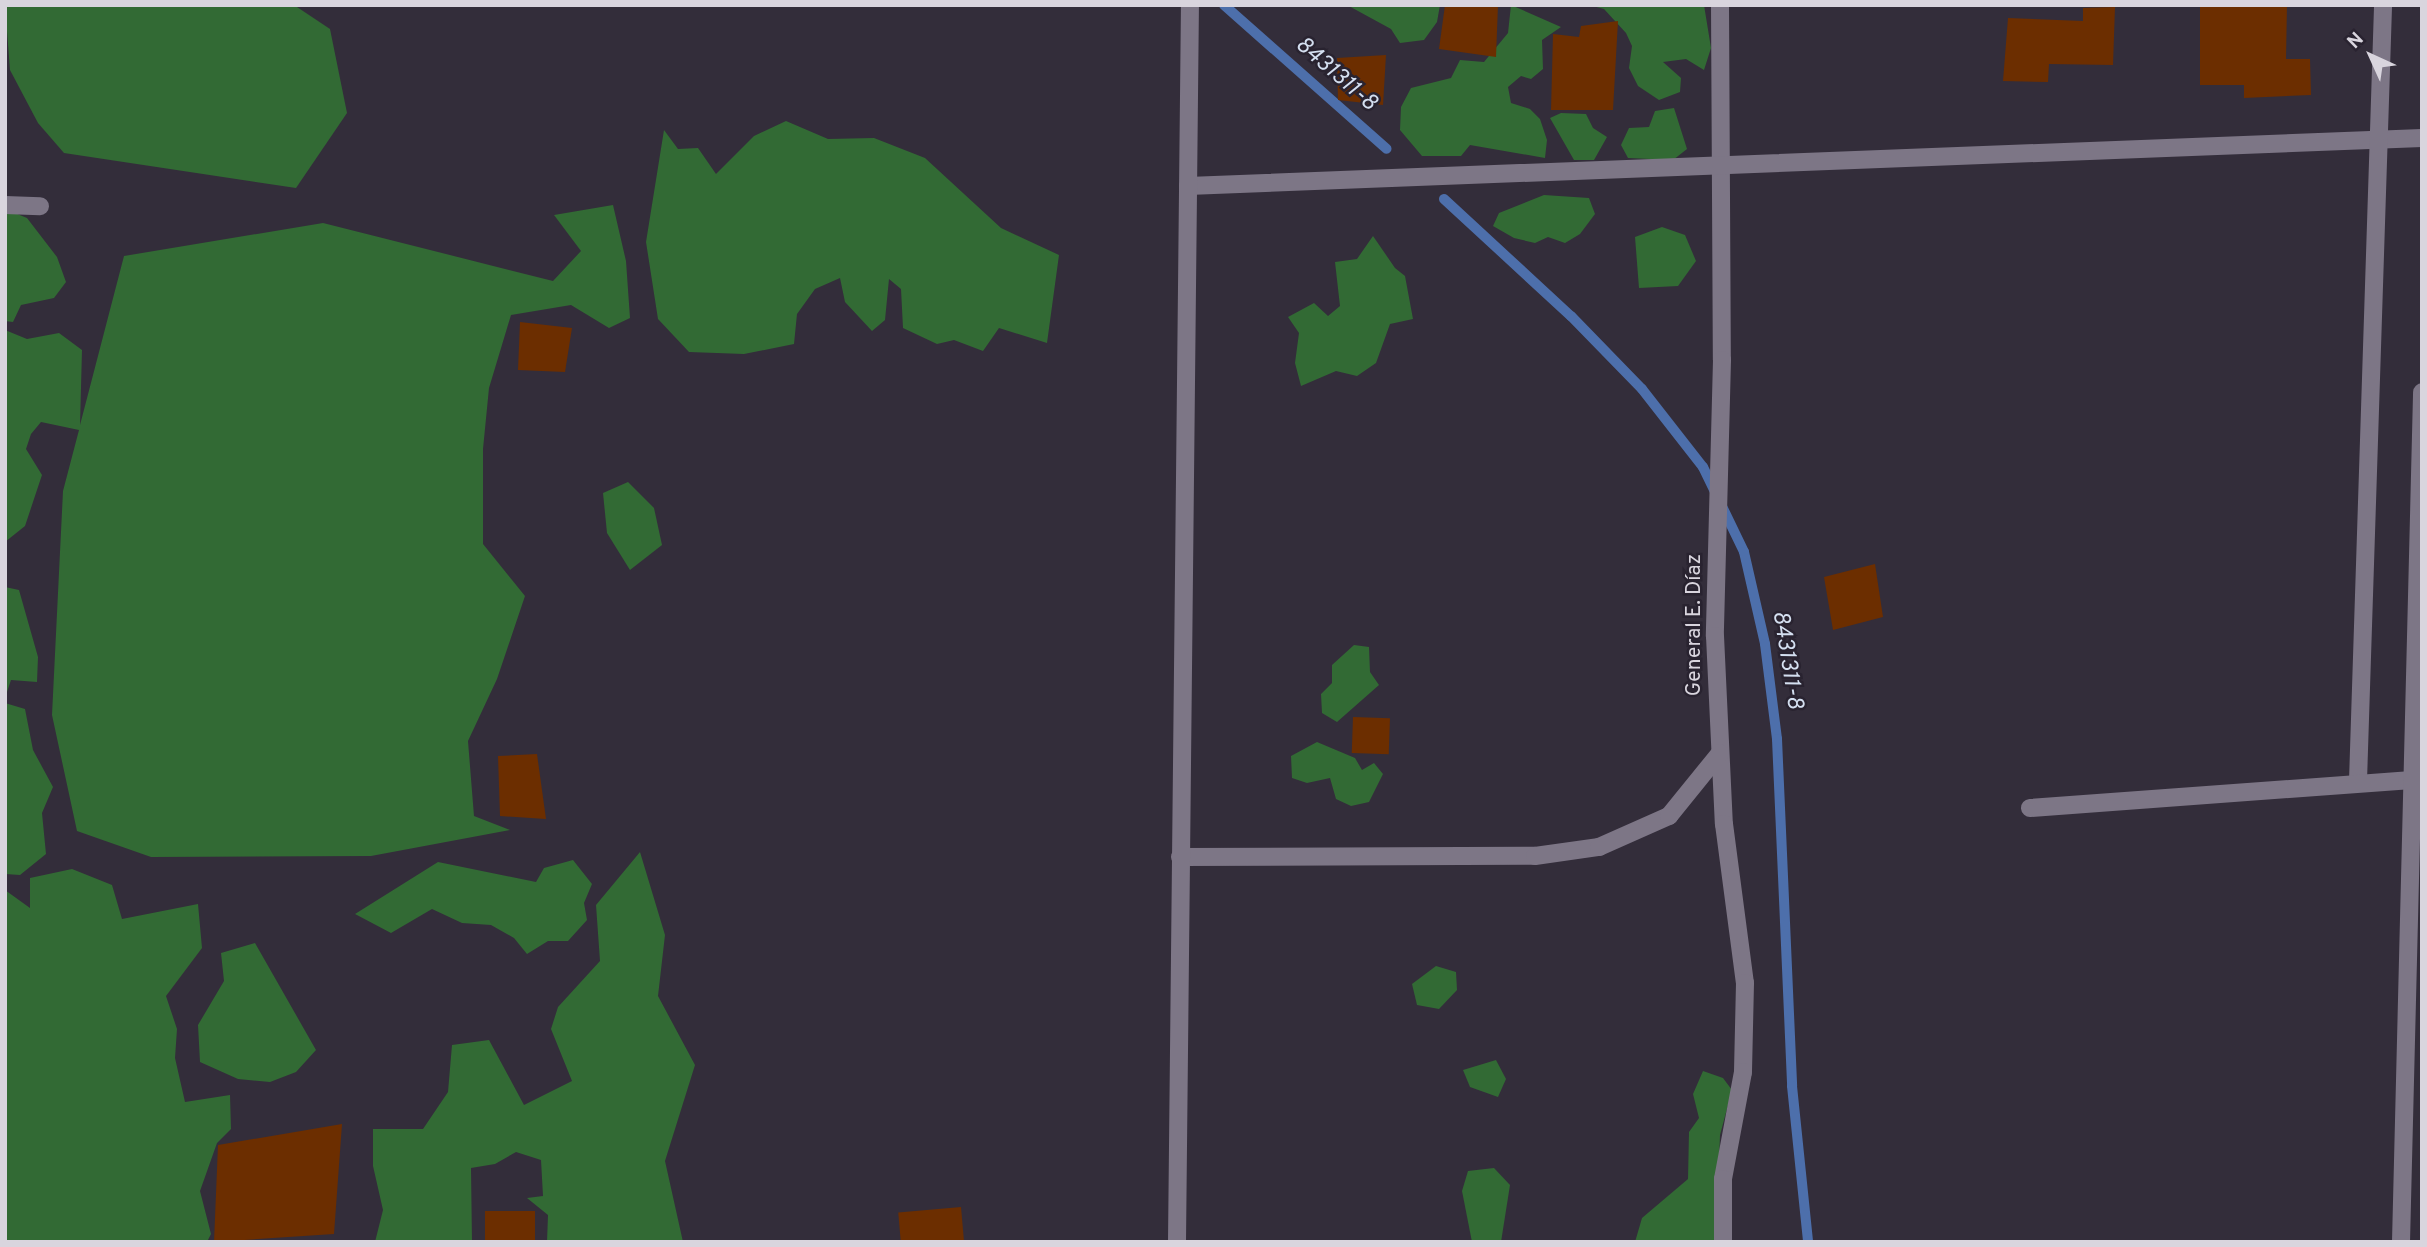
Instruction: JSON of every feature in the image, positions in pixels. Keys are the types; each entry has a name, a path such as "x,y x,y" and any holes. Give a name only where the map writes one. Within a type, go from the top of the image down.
{"street":[{"path":"1177,1242 1189,5"},
{"name":"General E. Díaz","path":"1720,5 1722,360 1715,636 1724,824 1745,983 1743,1072 1723,1179 1723,1242"},
{"path":"2358,781 2381,140 2383,5"},
{"path":"1188,186 2422,138"},
{"path":"5,205 40,206"},
{"path":"2402,1242 2418,779 2422,391"},
{"path":"1180,857 1535,856 1599,847 1669,816 1720,753"},
{"path":"2030,807 2358,781 2418,779"}],"green space":[{"path":"5,5 294,5 330,29 347,113 296,188 64,153 38,123 10,70"},
{"path":"1347,5 1440,5 1437,22 1424,40 1400,43 1391,29"},
{"path":"1511,5 1561,27 1542,40 1543,69 1531,79 1521,76 1508,87 1511,103 1530,109 1540,119 1547,140 1545,158 1470,145 1461,156 1422,156 1400,130 1401,107 1411,88 1451,78 1460,60 1484,62 1508,33"},
{"path":"1589,5 1704,5 1711,48 1704,70 1686,59 1663,62 1681,78 1680,92 1659,100 1638,86 1629,68 1632,46 1626,33 1604,9"},
{"path":"1674,108 1687,149 1673,160 1628,158 1621,145 1629,128 1649,127 1655,111"},
{"path":"1561,113 1586,114 1593,128 1607,137 1594,160 1574,160 1550,118"},
{"path":"786,121 828,139 874,138 925,158 1001,228 1059,255 1047,343 999,328 983,351 954,340 937,344 903,328 901,289 889,279 885,320 872,331 845,302 840,278 815,289 797,314 794,344 744,354 689,352 658,319 646,242 664,130 678,149 698,148 716,174 754,136"},
{"path":"1544,195 1589,198 1595,214 1580,234 1565,243 1548,237 1535,243 1514,238 1493,226 1499,213"},
{"path":"613,205 626,261 630,318 609,328 571,305 511,315 489,388 483,449 483,544 525,596 497,679 468,741 474,816 510,830 371,856 151,857 77,831 52,715 63,491 79,430 41,422 31,434 26,449 42,475 25,526 5,542 5,330 27,339 59,333 82,350 80,425 124,256 323,223 553,281 581,251 554,215"},
{"path":"10,211 27,218 57,257 66,282 54,298 21,305 13,322 5,321 5,213"},
{"path":"1662,227 1685,235 1696,261 1678,286 1639,288 1635,237"},
{"path":"1373,236 1395,268 1405,276 1413,319 1390,324 1376,363 1357,376 1336,371 1301,386 1295,363 1299,333 1288,317 1314,303 1328,316 1340,306 1335,262 1357,259"},
{"path":"628,482 654,508 662,545 630,570 607,533 603,493"},
{"path":"5,587 19,590 38,657 37,682 11,680 5,698"},
{"path":"1354,645 1369,647 1370,672 1379,685 1337,722 1322,713 1321,694 1332,683 1332,665"},
{"path":"5,703 25,709 33,750 53,787 42,813 46,854 20,875 5,874"},
{"path":"1317,742 1355,758 1362,770 1374,763 1383,774 1369,802 1351,806 1336,799 1330,778 1307,783 1292,778 1291,756"},
{"path":"640,852 665,935 658,996 695,1065 665,1161 683,1242 547,1242 548,1215 527,1198 543,1196 541,1160 516,1152 495,1164 471,1168 472,1242 375,1242 383,1210 373,1166 373,1129 423,1129 448,1092 452,1045 489,1040 524,1105 572,1081 551,1029 558,1007 600,961 596,905"},
{"path":"573,860 592,884 584,903 587,920 568,941 548,941 527,954 514,938 491,925 462,923 432,909 391,933 355,914 438,862 536,882 544,868"},
{"path":"72,869 112,885 122,919 198,904 202,948 166,996 177,1029 175,1058 185,1102 230,1095 231,1129 217,1143 200,1191 211,1234 207,1242 5,1242 5,890 30,908 30,878"},
{"path":"255,943 316,1050 296,1072 270,1082 238,1079 200,1062 198,1025 224,981 221,953"},
{"path":"1436,966 1456,972 1457,990 1439,1009 1417,1005 1412,984"},
{"path":"1496,1060 1506,1079 1498,1097 1470,1087 1463,1070"},
{"path":"1703,1071 1723,1078 1732,1090 1720,1135 1716,1242 1635,1242 1642,1218 1688,1179 1689,1132 1699,1118 1693,1094"},
{"path":"1494,1168 1510,1185 1501,1242 1472,1242 1462,1191 1468,1171"}],"building":[{"path":"1445,5 1498,5 1496,57 1439,49"},
{"path":"2287,5 2286,59 2310,59 2311,95 2244,98 2244,85 2200,85 2200,7"},
{"path":"2115,7 2113,65 2049,64 2048,82 2003,81 2008,18 2083,21 2083,8"},
{"path":"1618,21 1613,110 1551,110 1553,34 1579,37 1581,26"},
{"path":"1386,55 1383,105 1338,100 1337,58"},
{"path":"520,322 572,328 565,372 518,370"},
{"path":"1875,564 1883,617 1833,630 1824,577"},
{"path":"1353,717 1390,718 1389,754 1352,753"},
{"path":"537,754 546,819 500,816 498,756"},
{"path":"342,1124 334,1234 214,1242 218,1145"},
{"path":"961,1207 964,1242 901,1242 898,1212"},
{"path":"485,1211 535,1211 535,1242 485,1242"}],"waterway":[{"name":"8431311-8","path":"1224,5 1387,149"},
{"name":"8431311-8","path":"1444,199 1571,316 1642,389 1703,467 1744,552 1765,644 1777,739 1792,1086 1808,1242"}]}
